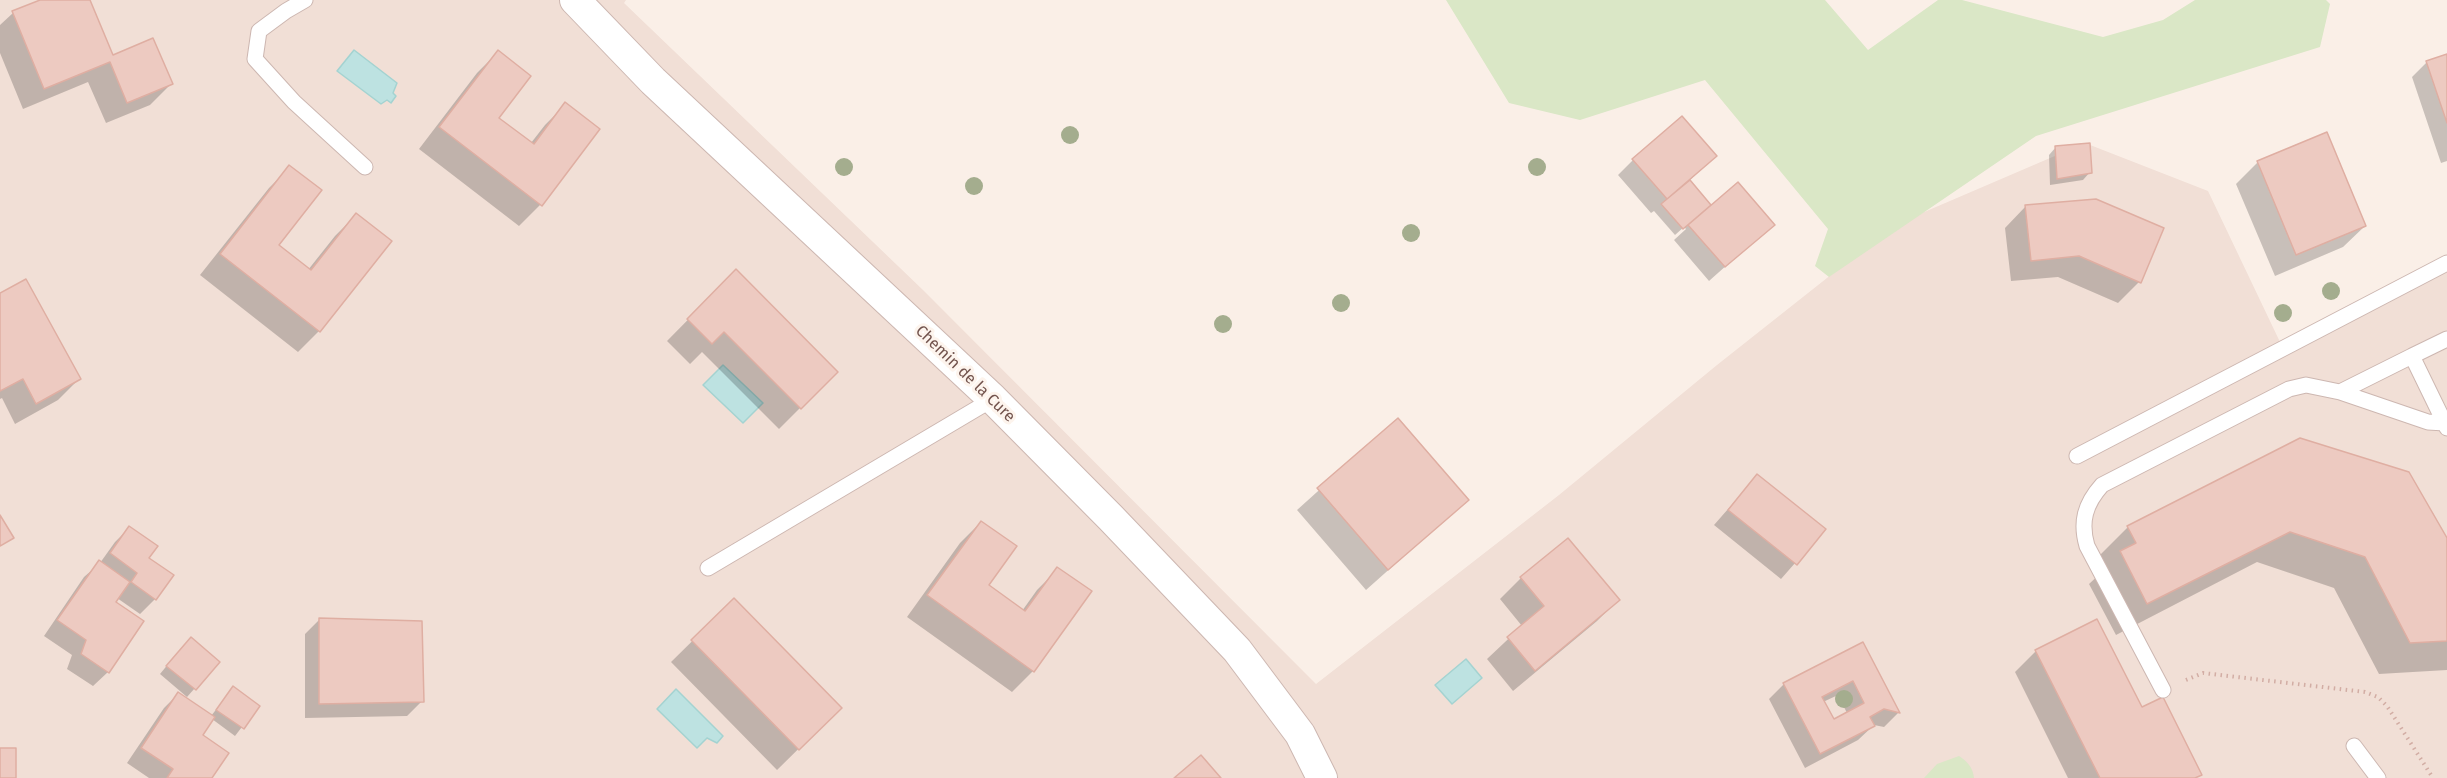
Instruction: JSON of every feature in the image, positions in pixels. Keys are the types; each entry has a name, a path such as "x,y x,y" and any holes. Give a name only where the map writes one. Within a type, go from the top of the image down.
{"street":[{"name":"Chemin de la Cure","path":"575,0 652,81 993,399 1112,518 1237,651 1300,734 1322,778"}],"lane":[{"path":"305,0 285,11 258,31 255,59 294,102 365,166"},
{"path":"2077,456 2447,263"},
{"path":"2340,392 2447,339"},
{"path":"2412,356 2446,425"},
{"path":"2163,690 2087,546 2083,531 2084,516 2090,498 2102,485 2289,389 2306,386 2340,392 2428,422 2446,425"},
{"path":"708,568 993,399"},
{"path":"2354,746 2378,778"}],"path":[{"path":"2163,690 2203,673 2365,692 2378,697 2387,706 2433,778"}],"shaded area":[{"path":"0,0 626,0 624,3 923,290 1316,684 1559,495 1717,365 1894,225 2085,143 2208,191 2280,342 2447,267 2447,778 0,778"}],"green space":[{"path":"1446,0 1825,0 1868,50 1938,0 1962,0 2103,37 2163,20 2195,0 2326,0 2330,4 2320,47 2036,136 1829,277 1815,266 1828,229 1705,80 1580,120 1509,103"},
{"path":"1959,756 1970,766 1974,778 1924,778 1937,764"}],"water":[{"path":"354,50 397,83 393,93 396,96 391,103 387,100 381,104 337,71"},
{"path":"723,365 763,403 743,423 703,385"},
{"path":"1466,659 1482,678 1452,704 1435,685"},
{"path":"676,689 723,736 717,743 707,738 697,748 657,709"}],"building":[{"path":"40,0 90,0 113,55 153,38 173,84 127,103 110,62 44,89 12,11"},
{"path":"498,50 531,76 499,118 534,144 565,102 600,129 542,206 439,127"},
{"path":"2447,54 2447,123 2426,61"},
{"path":"1682,116 1717,156 1667,199 1632,159"},
{"path":"2327,132 2366,226 2296,255 2257,161"},
{"path":"2090,143 2092,173 2057,179 2055,146"},
{"path":"289,165 322,190 279,245 311,270 356,213 392,241 320,332 220,254"},
{"path":"1690,180 1711,205 1683,229 1661,204"},
{"path":"1738,182 1775,225 1725,267 1688,225"},
{"path":"2096,199 2164,228 2141,283 2079,256 2031,261 2025,205"},
{"path":"736,269 838,372 801,409 724,332 712,344 687,319"},
{"path":"26,279 81,379 36,404 23,379 0,391 0,293"},
{"path":"1398,418 1469,500 1388,570 1317,488"},
{"path":"2300,438 2409,472 2447,538 2447,641 2410,643 2365,557 2290,532 2147,604 2120,551 2136,543 2127,526"},
{"path":"1757,474 1826,529 1797,565 1728,510"},
{"path":"0,515 14,538 0,546"},
{"path":"981,521 1017,546 989,585 1025,611 1057,567 1092,591 1034,672 927,595"},
{"path":"129,526 158,546 149,558 174,575 156,600 131,582 137,573 110,553"},
{"path":"1568,538 1620,600 1535,671 1507,637 1544,606 1520,577"},
{"path":"99,560 130,582 116,602 144,621 109,673 81,654 86,640 57,620"},
{"path":"734,598 842,708 799,750 691,640"},
{"path":"319,618 422,621 424,702 319,704"},
{"path":"2097,619 2142,707 2163,697 2202,775 2195,778 2100,778 2035,650"},
{"path":"191,637 220,662 196,690 166,666"},
{"path":"1863,642 1900,713 1884,709 1870,717 1875,726 1820,754 1783,683","holes":["1853,681 1864,703 1834,719 1822,697"]},
{"path":"233,686 260,706 244,729 216,710"},
{"path":"178,692 215,717 203,735 229,753 212,778 167,778 173,769 141,748"},
{"path":"0,748 16,748 16,778 0,778"},
{"path":"1201,755 1221,778 1174,778"}]}
